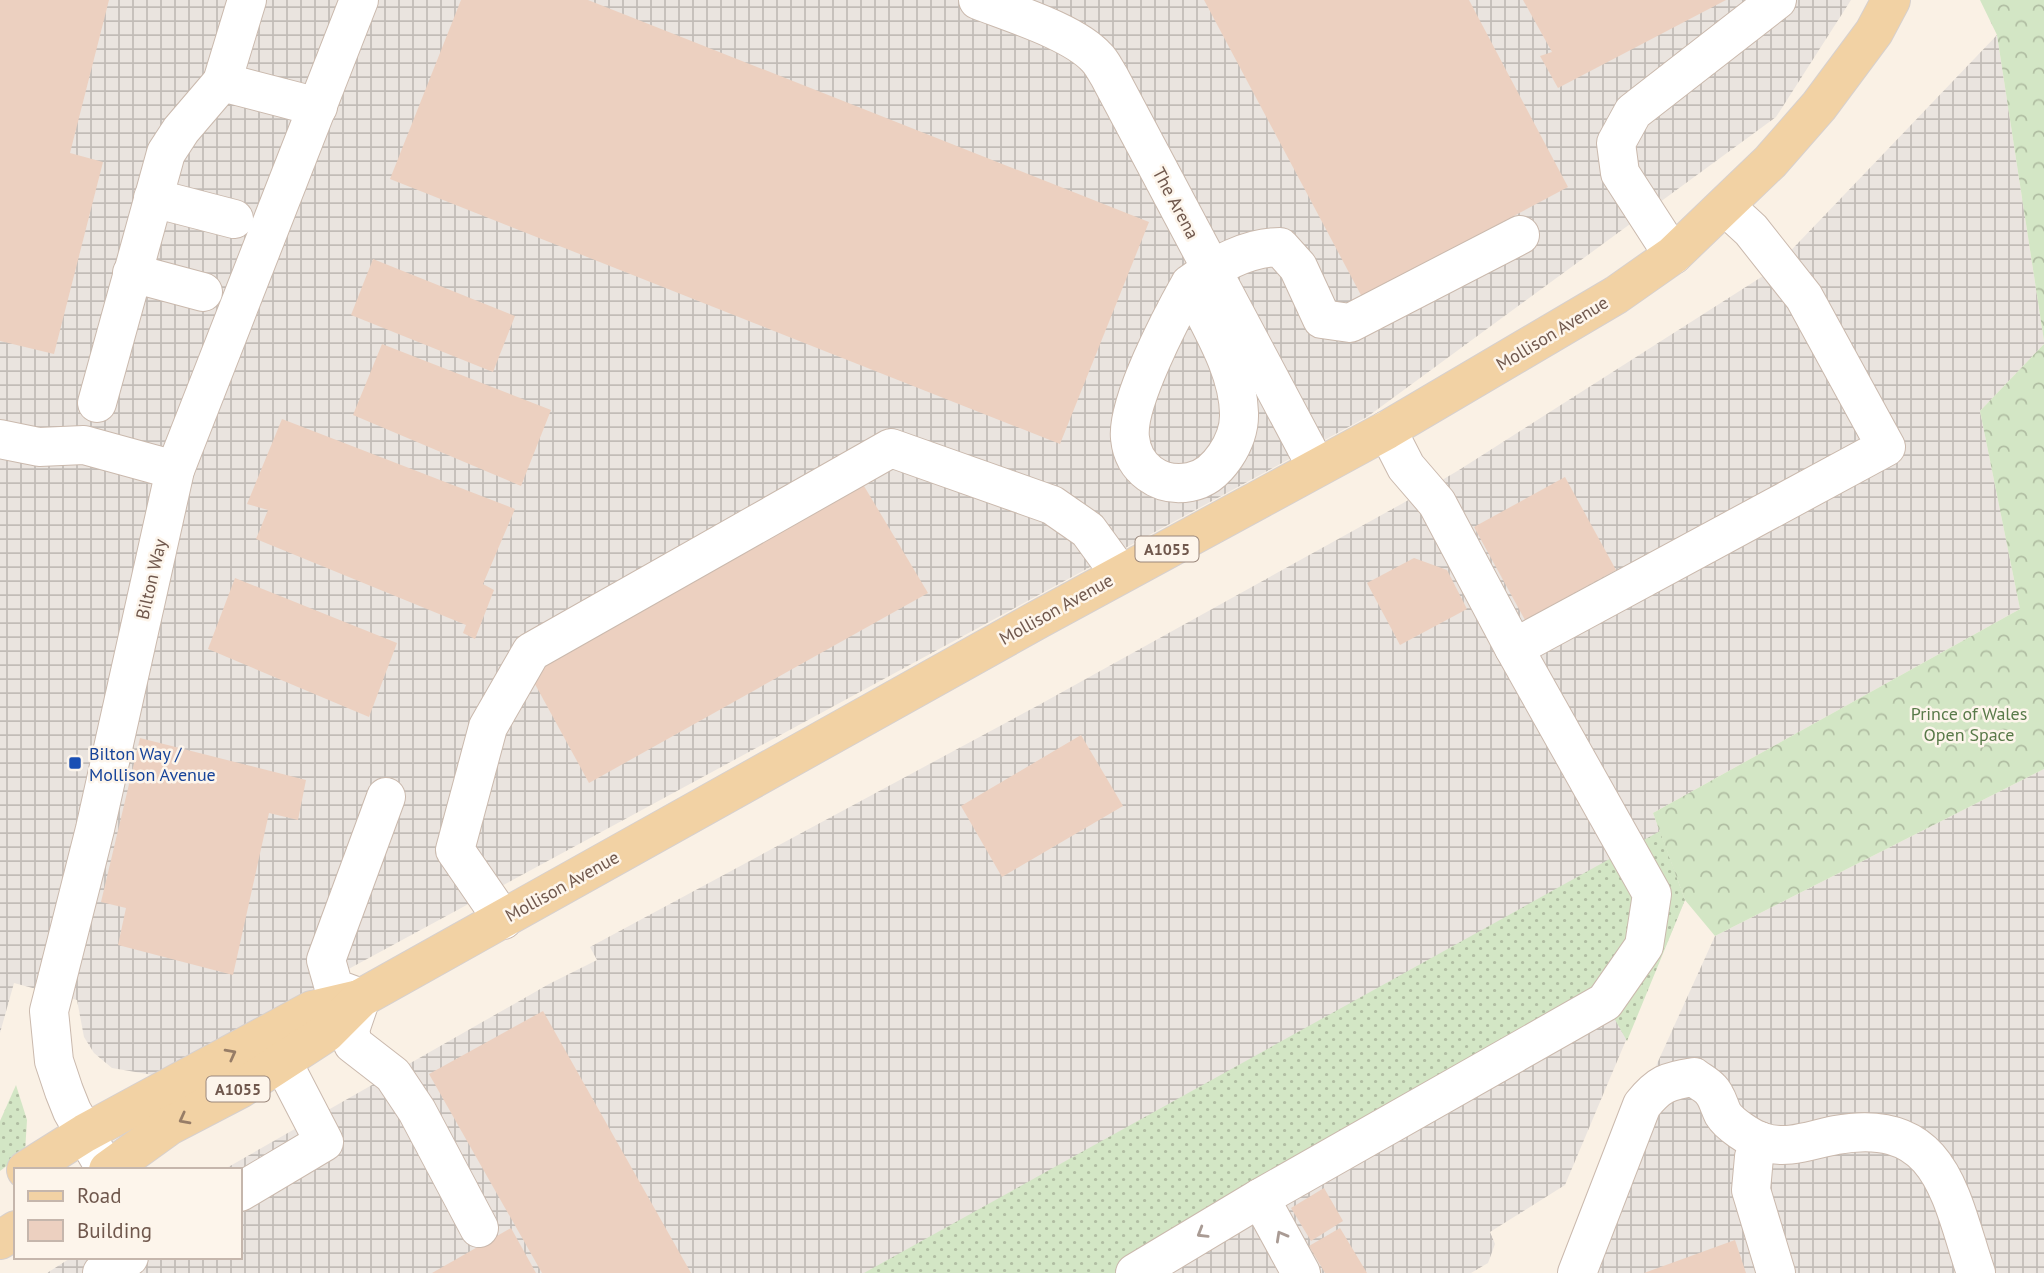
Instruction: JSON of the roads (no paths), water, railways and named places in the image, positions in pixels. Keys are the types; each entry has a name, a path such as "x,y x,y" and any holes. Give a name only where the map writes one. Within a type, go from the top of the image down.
{"main road":[{"name":"Mollison Avenue","path":"29,1168 85,1133 312,1010 361,998 503,920 1120,574 1387,430 1616,295 1673,255 1770,162 1819,106 1874,32 1891,0"},
{"name":"Mollison Avenue","path":"110,1168 169,1126 240,1088 326,1033 361,998"}],"street":[{"path":"97,403 166,153 181,130 222,82 247,0"},
{"name":"Bilton Way","path":"106,1168 72,1111 54,1061 49,1011 95,828 176,470 359,0"},
{"path":"1673,255 1620,173 1616,143 1633,112 1777,0"},
{"name":"The Arena","path":"993,3 1078,42 1097,57 1109,76 1201,277 1316,467"},
{"path":"222,82 318,107"},
{"path":"153,198 234,219"},
{"path":"1514,648 1886,447 1804,297 1751,230 1726,206"},
{"path":"1201,277 1260,247 1280,247 1298,267 1322,319 1350,323 1520,235"},
{"path":"132,273 203,292"},
{"path":"1135,1273 1260,1198 1605,1002 1644,946 1652,894 1514,648 1437,503 1406,467 1387,430"},
{"path":"0,439 39,447 84,445 176,470"},
{"path":"503,920 455,850 488,727 531,652 891,447 1052,505 1088,530 1120,574"},
{"path":"386,797 326,960 334,988 361,998 350,1030 353,1044 393,1075 417,1111 479,1228"},
{"path":"242,1191 324,1142 282,1061"},
{"path":"1577,1273 1642,1105 1654,1090 1669,1081 1694,1077 1712,1090 1724,1117 1760,1141 1776,1145 1803,1145 1833,1136 1861,1132 1895,1138 1917,1147 1933,1161 1944,1178 1976,1273"},
{"path":"1760,1141 1754,1157 1751,1190 1776,1273"},
{"path":"1260,1198 1301,1273"},
{"path":"102,1273 126,1259"}],"place":[{"name":"Bilton Way / Mollison Avenue","path":"75,763"}],"park label":[{"name":"Prince of Wales Open Space","path":"1969,723"}]}
